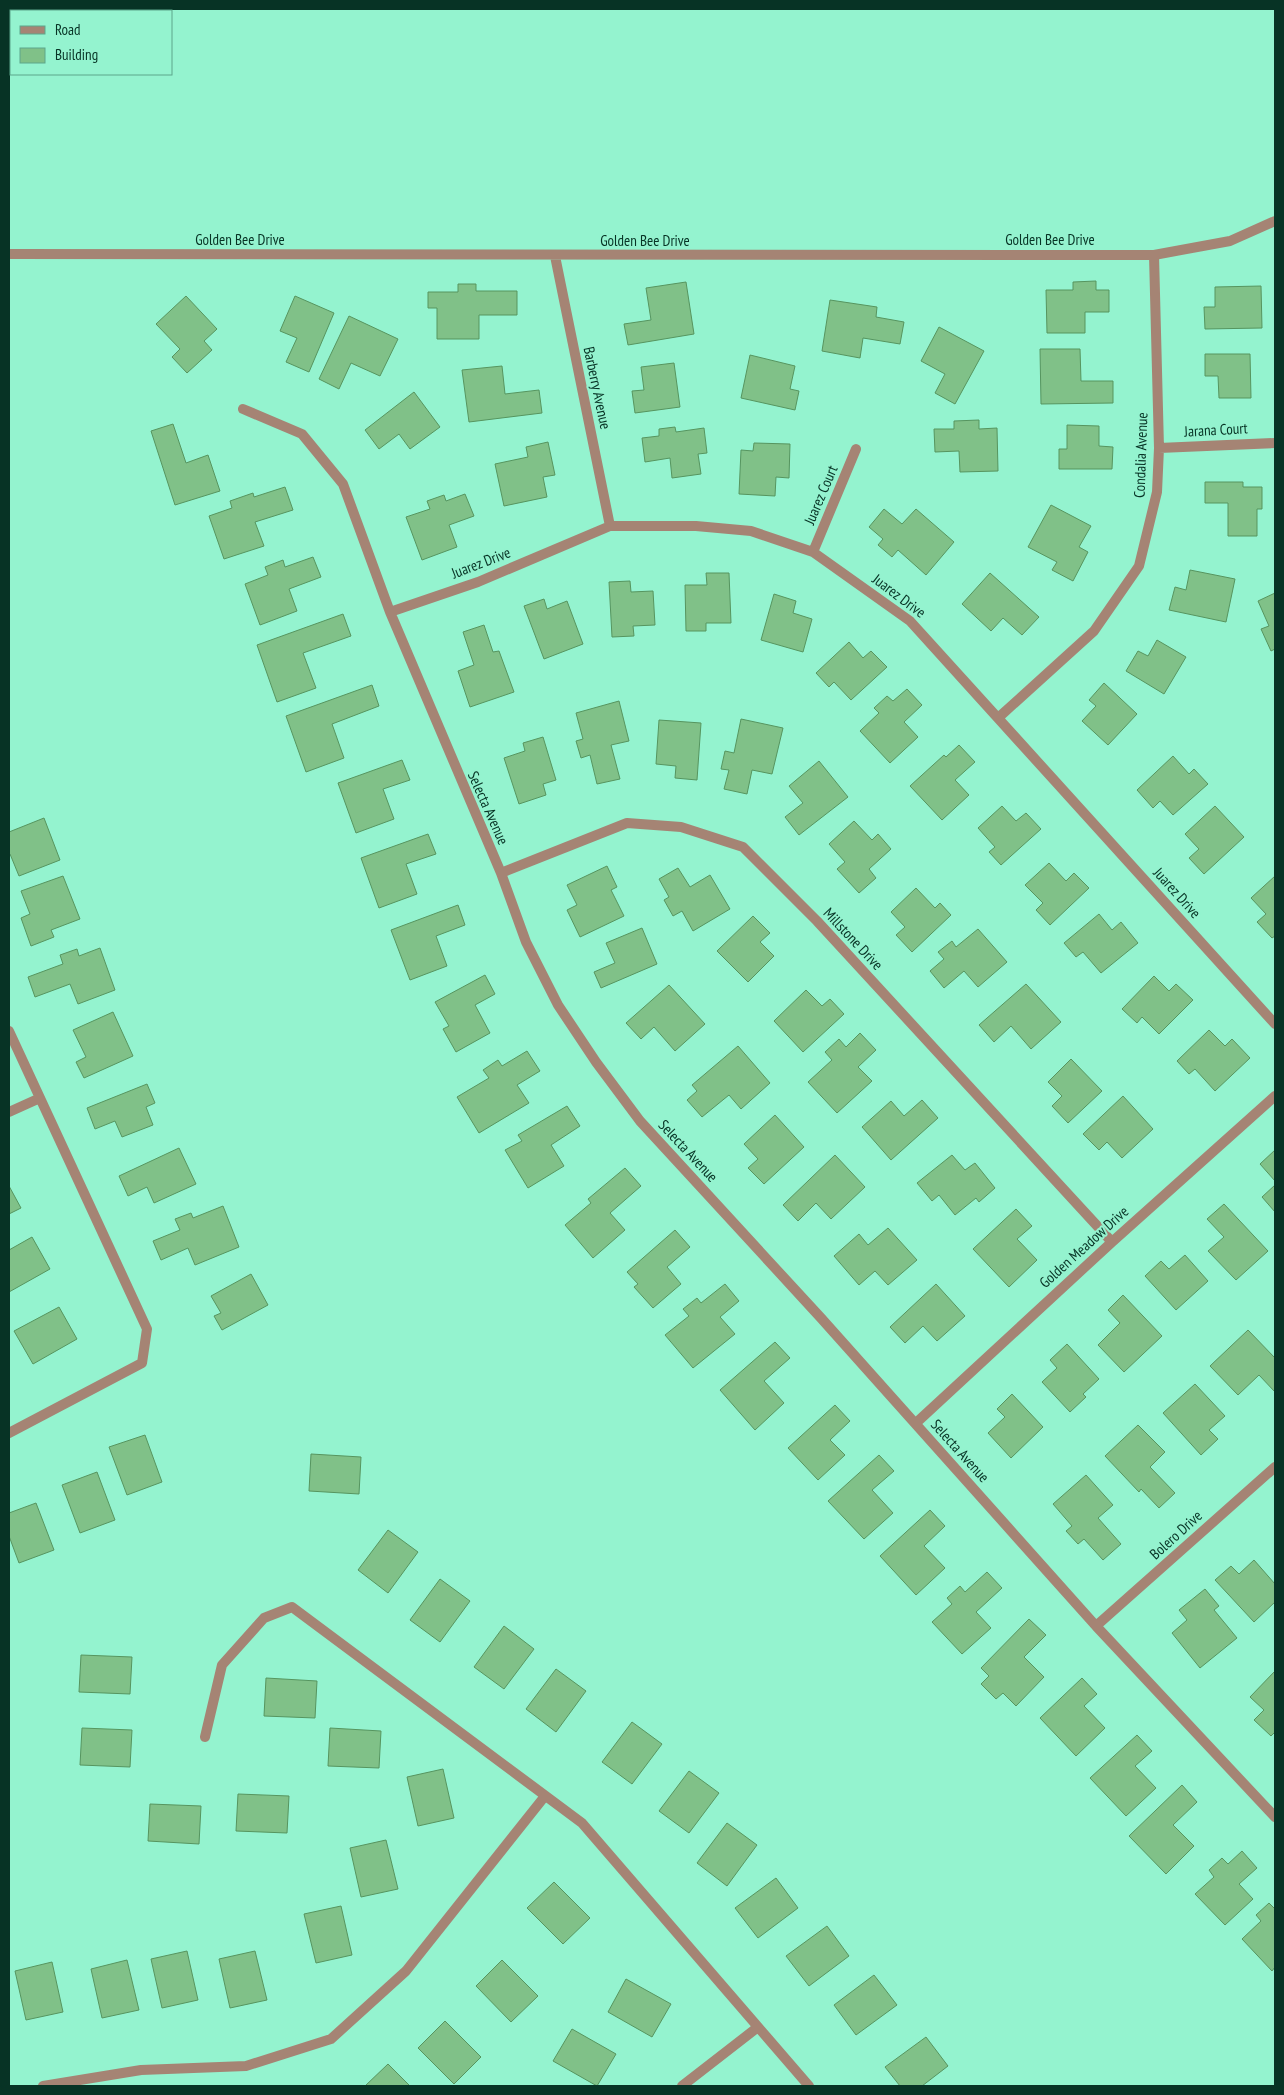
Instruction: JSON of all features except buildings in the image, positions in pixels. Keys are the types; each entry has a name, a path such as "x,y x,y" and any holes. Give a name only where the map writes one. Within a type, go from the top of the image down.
{"street":[{"name":"Golden Bee Drive","path":"9,254 555,256 1154,254 1230,241 1275,221"},
{"name":"Condalia Avenue","path":"998,718 1094,630 1139,566 1157,492 1159,448 1154,254"},
{"name":"Barberry Avenue","path":"555,256 610,526"},
{"name":"Selecta Avenue","path":"243,409 302,434 342,484 390,612 501,874 526,942 558,1005 596,1062 635,1114 916,1423 1096,1626 1275,1817"},
{"name":"Jarana Court","path":"1159,448 1275,443"},
{"name":"Juarez Court","path":"813,552 856,449"},
{"name":"Juarez Drive","path":"390,612 478,582 610,526 696,526 751,531 813,552 910,621 1275,1024"},
{"name":"Millstone Drive","path":"501,874 627,823 681,827 743,847 817,921 1112,1242"},
{"path":"9,1031 147,1329 142,1363 9,1433"},
{"name":"Golden Meadow Drive","path":"916,1423 1112,1242 1275,1096"},
{"path":"9,1112 40,1098"},
{"name":"Bolero Drive","path":"1096,1626 1275,1467"},
{"path":"205,1737 222,1665 264,1618 292,1607 582,1824 809,2086"},
{"path":"43,2086 141,2070 246,2066 330,2039 406,1970 545,1796"},
{"path":"682,2086 758,2027"}]}
